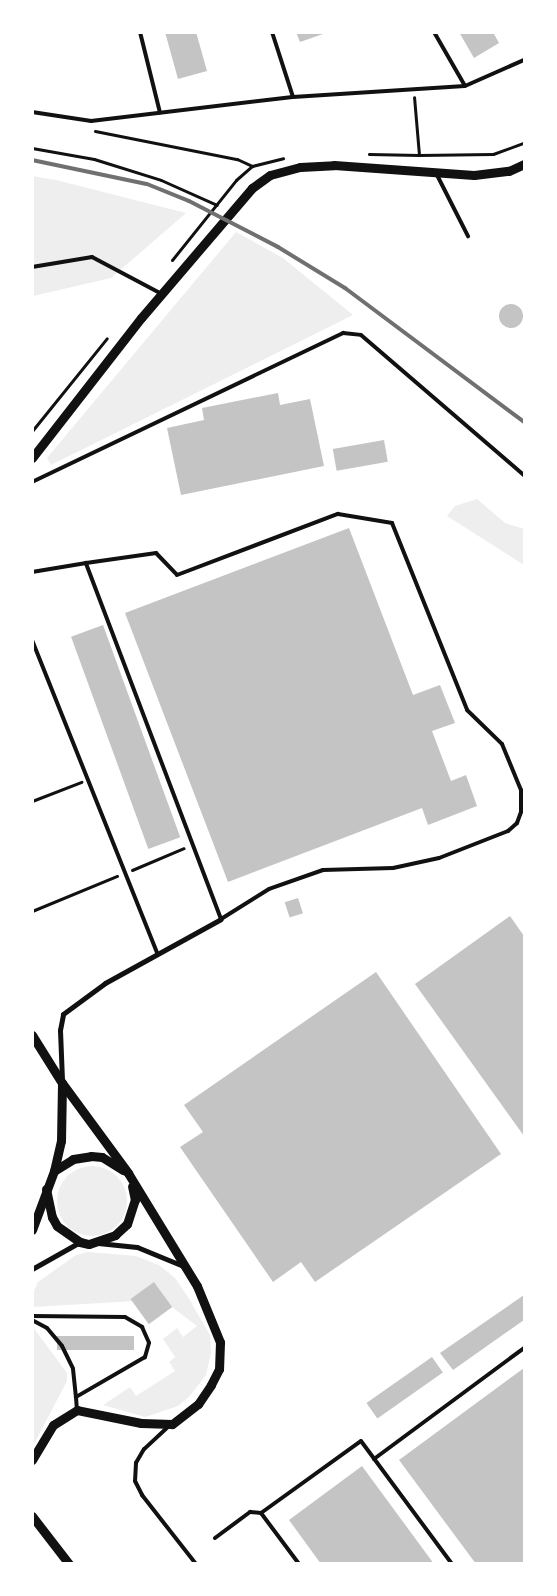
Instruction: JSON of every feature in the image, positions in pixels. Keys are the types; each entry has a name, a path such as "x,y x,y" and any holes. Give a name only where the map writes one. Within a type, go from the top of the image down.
{"street":[{"path":"32,458 162,294 252,188 270,175 300,167 334,165 474,176 509,171 524,164"},
{"path":"32,1230 54,1171 61,1141 62,1083 60,1030 63,1014 105,983 156,952 221,919"},
{"path":"32,1035 62,1083 129,1177 184,1266 215,1325 220,1342 219,1369 198,1404 172,1424 141,1423 77,1410 52,1425 32,1460"},
{"path":"54,1171 73,1160 91,1156 102,1157 129,1177 135,1200 127,1224 115,1235 98,1243"},
{"path":"46,1189 54,1221 80,1242"},
{"path":"32,1270 80,1242 136,1247 184,1266"},
{"path":"34,1516 69,1564"}],"lane":[{"path":"140,32 160,113"},
{"path":"272,32 293,97"},
{"path":"434,32 465,86"},
{"path":"32,112 91,121 293,97 465,86 524,60"},
{"path":"436,173 468,236"},
{"path":"32,267 92,257 162,294"},
{"path":"32,482 343,334 361,335 524,475"},
{"path":"32,572 86,563 156,553 177,575 338,514 392,522 467,710 502,744 521,790 521,812 508,831 439,858 393,868 323,870 269,889 221,919 86,563"},
{"path":"32,640 89,778 156,952"},
{"path":"32,1316 125,1317 142,1327 149,1343 145,1357 76,1397"},
{"path":"32,1320 47,1328 62,1346 73,1369 77,1410"},
{"path":"374,1459 524,1348"},
{"path":"172,1424 144,1449 136,1463 135,1481 142,1495 196,1564"},
{"path":"261,1514 361,1441 452,1564"},
{"path":"215,1538 250,1512 261,1514 299,1564"}],"path":[{"path":"414,90 420,155"},
{"path":"91,130 237,159 252,166 271,159 290,157"},
{"path":"364,154 493,154 524,143"},
{"path":"32,148 94,159 161,180 217,205"},
{"path":"32,801 89,778"},
{"path":"32,911 193,845"}],"shaded area":[{"path":"32,176 56,180 186,213 111,278 33,296"},
{"path":"236,232 283,258 353,315 51,465 47,458"},
{"path":"477,499 505,523 524,529 524,565 447,516 455,506"},
{"path":"92,1166 105,1169 117,1176 124,1188 127,1201 124,1214 117,1226 105,1233 92,1236 79,1233 67,1226 60,1214 57,1201 60,1188 67,1176 79,1169"},
{"path":"88,1252 136,1256 159,1265 175,1278 188,1297 210,1335 211,1353 206,1375 189,1397 178,1406 145,1417 103,1405 130,1387 136,1396 175,1371 169,1362 175,1357 163,1339 177,1328 183,1337 197,1326 172,1307 154,1282 131,1300 136,1301 33,1307 33,1293 38,1282 76,1255"},
{"path":"33,1327 67,1373 67,1381 33,1446"}],"building":[{"path":"165,32 196,32 207,71 178,79"},
{"path":"296,32 326,32 326,33 300,42"},
{"path":"459,32 493,32 499,43 474,58"},
{"path":"511,304 520,307 523,316 520,325 511,328 502,325 499,316 502,307"},
{"path":"278,393 280,405 310,399 324,466 181,495 167,428 204,420 202,408"},
{"path":"384,440 388,462 337,471 333,449"},
{"path":"349,528 413,695 440,685 455,723 432,731 451,781 466,775 477,806 428,825 422,808 228,882 125,613"},
{"path":"103,625 180,837 148,849 71,637"},
{"path":"298,898 303,913 290,918 285,902"},
{"path":"510,916 524,936 524,1136 415,984"},
{"path":"376,972 501,1154 315,1282 301,1262 273,1282 180,1147 203,1132 184,1105"},
{"path":"154,1282 172,1307 149,1324 131,1299"},
{"path":"524,1295 524,1320 453,1370 440,1353"},
{"path":"57,1336 134,1336 134,1350 57,1350"},
{"path":"432,1357 443,1373 377,1418 366,1403"},
{"path":"524,1368 524,1564 476,1564 399,1460"},
{"path":"362,1466 434,1564 321,1564 289,1520"}],"railway":[{"path":"32,160 147,184 189,201 278,247 345,288 524,422"}]}
